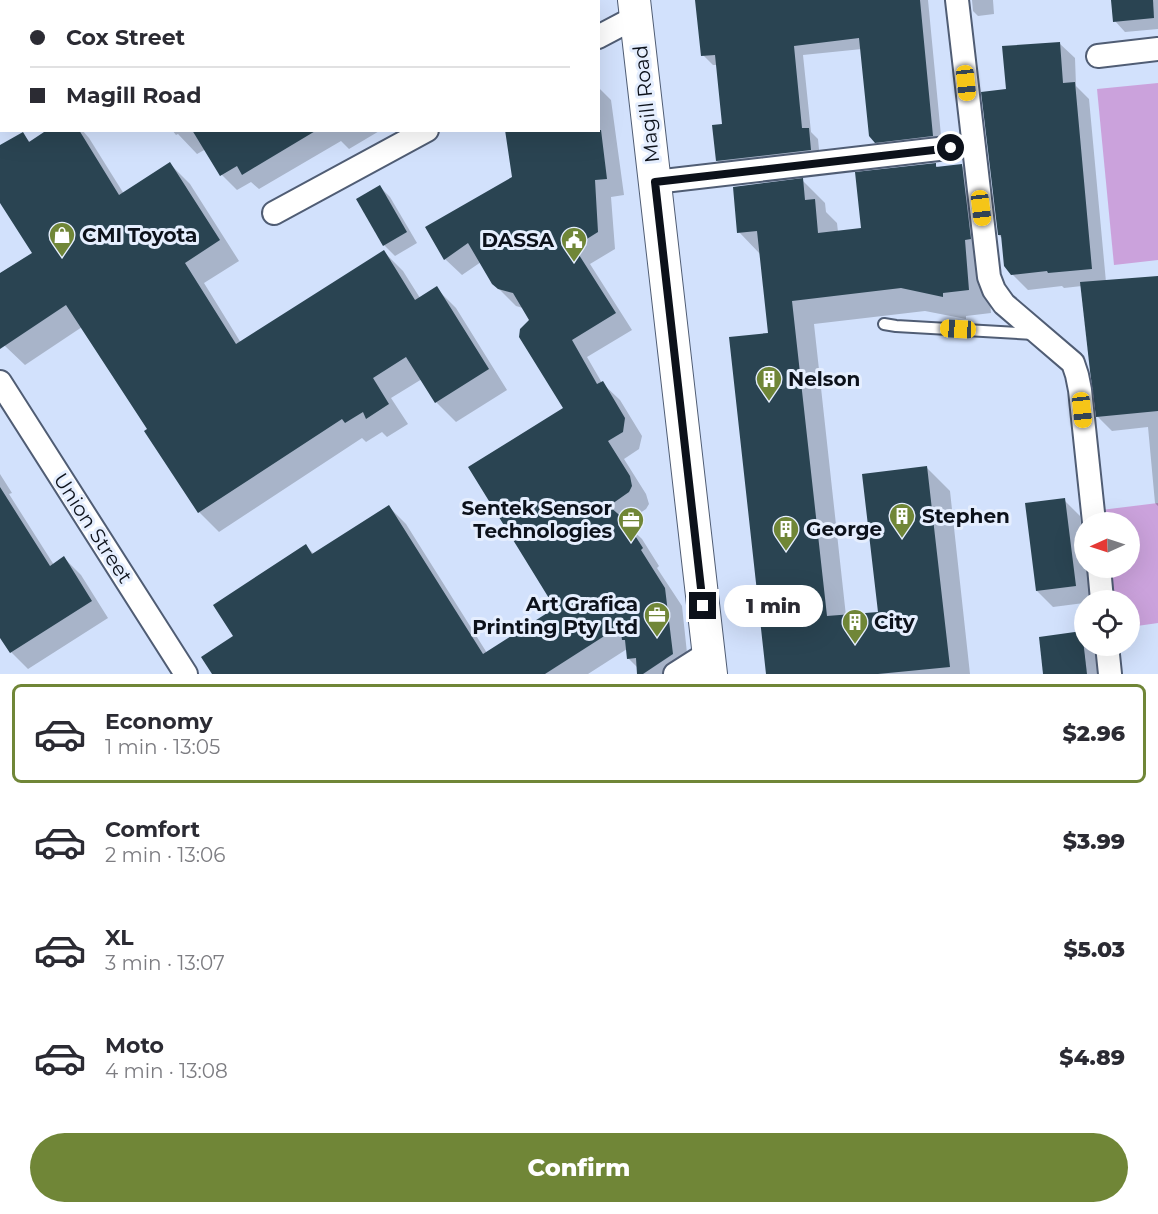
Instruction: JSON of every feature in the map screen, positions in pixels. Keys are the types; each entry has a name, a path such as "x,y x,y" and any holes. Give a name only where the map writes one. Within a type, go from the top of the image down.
{"main road":[{"name":"Magill Road","path":"635,8 709,664"}],"street":[{"path":"957,0 989,277 994,290 1004,304 1072,363 1077,375 1093,512"},
{"path":"600,35 635,8"},
{"path":"1098,56 1158,49"},
{"path":"274,213 423,132"},
{"path":"655,182 973,145"},
{"name":"Union Street","path":"0,382 186,674"},
{"path":"1108,656 1110,674"},
{"path":"675,674 709,664"}],"lane":[{"path":"884,324 1040,334"}],"shaded area":[{"path":"1158,83 1158,260 1114,265 1097,89"},
{"path":"1158,503 1158,623 1140,626 1140,590 1101,590 1100,578 1140,578 1140,512 1093,511"}],"building":[{"path":"695,0 920,0 933,136 875,143 869,136 859,38 794,46 802,128 809,128 811,150 716,161 712,125 722,124 715,55 701,56"},
{"path":"1111,0 1153,0 1154,18 1113,22"},
{"path":"1060,42 1063,83 1075,82 1092,269 1011,275 1004,266 1001,235 998,235 981,92 1006,89 1002,46"},
{"path":"601,130 607,179 595,180 598,232 574,247 616,313 572,340 597,384 603,381 625,418 623,432 608,441 630,476 632,486 629,492 609,506 625,520 665,588 673,654 643,674 637,674 636,658 627,659 625,640 622,640 620,626 545,674 212,674 201,657 233,636 213,605 306,544 312,554 389,505 483,654 555,608 468,467 563,408 519,337 520,329 529,320 513,293 498,289 492,284 468,243 444,260 425,227 512,177 505,132 600,132"},
{"path":"23,132 29,142 44,132 80,132 119,195 170,162 220,240 185,263 236,344 384,250 415,300 437,286 489,369 435,403 406,357 373,378 389,404 366,419 363,412 345,423 342,419 198,513 144,431 147,429 66,305 0,349 0,273 32,253 0,203 0,145"},
{"path":"193,132 314,132 242,175 237,166 220,176"},
{"path":"936,163 936,167 962,164 971,239 965,240 969,290 943,293 943,297 901,288 792,301 827,616 878,612 862,474 927,466 950,667 878,674 766,674 729,337 768,333 757,231 737,233 733,187 803,178 805,200 815,199 818,233 861,228 855,172"},
{"path":"380,185 407,232 383,246 356,199"},
{"path":"1158,276 1158,411 1096,417 1080,282"},
{"path":"0,487 50,566 64,556 92,601 10,653 0,638"},
{"path":"1065,498 1076,586 1036,591 1025,503"},
{"path":"1074,632 1074,656 1085,656 1087,674 1043,674 1039,637"}],"place":[{"name":"CMI Toyota","path":"62,258"},
{"name":"DASSA","path":"574,263"},
{"name":"Nelson","path":"769,402"},
{"name":"Stephen","path":"902,539"},
{"name":"Sentek Sensor Technologies","path":"631,543"},
{"name":"George","path":"786,552"},
{"name":"Art Grafica Printing Pty Ltd","path":"657,638"},
{"name":"City","path":"855,645"}],"route":[{"path":"703,606 655,182 951,148"}]}
